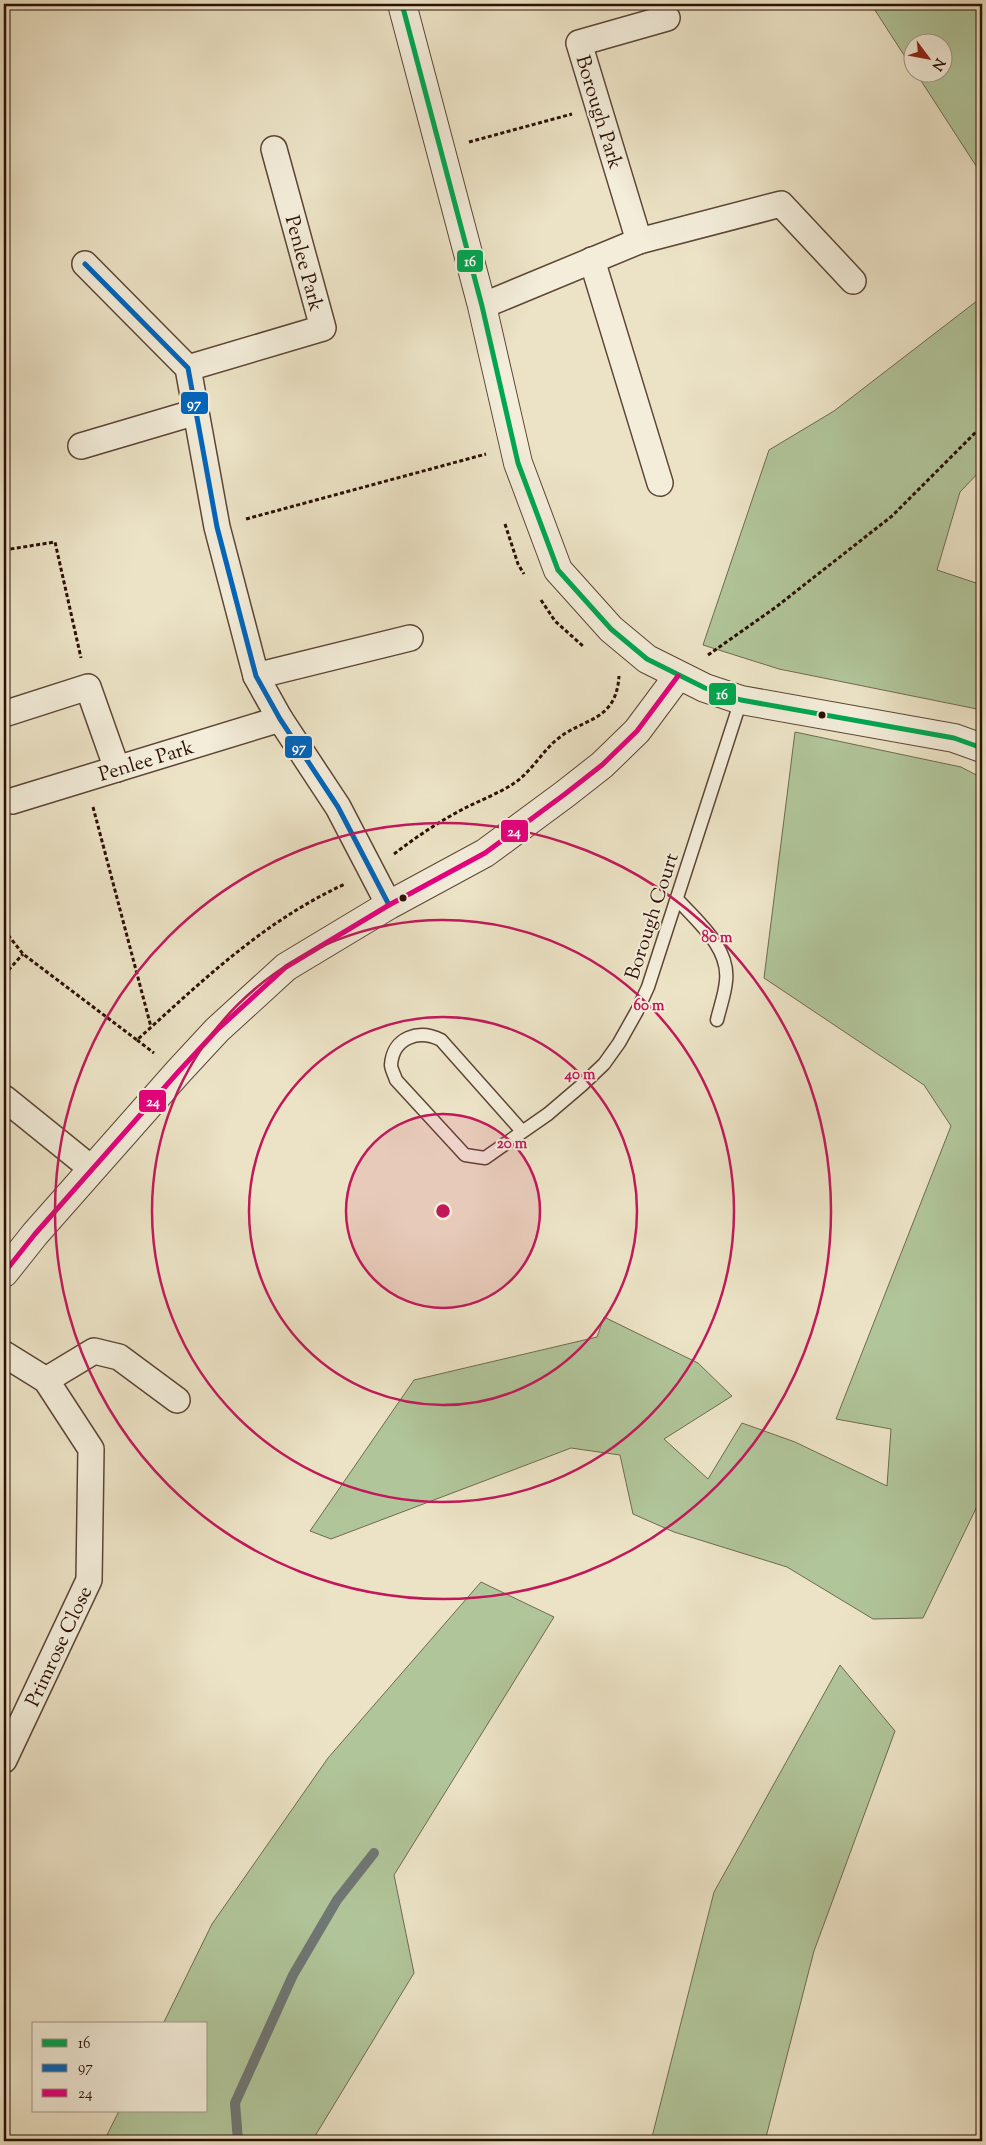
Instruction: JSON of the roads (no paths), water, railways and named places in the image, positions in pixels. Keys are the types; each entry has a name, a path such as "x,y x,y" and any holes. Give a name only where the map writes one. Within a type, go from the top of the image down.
{"street":[{"path":"402,4 482,306 518,463 558,570 612,629 647,659 705,688 741,700 954,738 982,748"},
{"name":"Borough Park","path":"639,240 579,43 667,18"},
{"name":"Penlee Park","path":"188,368 323,328 274,149"},
{"path":"482,306 639,240 781,204 853,281"},
{"path":"592,260 660,483"},
{"path":"85,264 188,368 216,528 256,676 280,719 338,807 389,905"},
{"path":"81,446 196,412"},
{"path":"256,676 410,638"},
{"path":"4,1273 92,1169 217,1030 286,967 389,905 485,853 602,765 638,731 678,676"},
{"path":"4,714 88,687 117,769"},
{"name":"Penlee Park","path":"12,801 280,719"},
{"path":"4,1098 92,1169"},
{"path":"46,1380 94,1351 119,1357 177,1400"},
{"name":"Primrose Close","path":"4,1354 46,1380 91,1449 89,1580 4,1760"}],"lane":[{"name":"Borough Court","path":"521,1130 441,1040 430,1034 413,1035 399,1044 391,1065 396,1080 465,1155 485,1158 521,1130 548,1114 604,1064 619,1043 648,986 741,700"},
{"path":"676,899 709,935 722,954 726,967 726,981 717,1020"}],"waterway":[{"path":"238,2141 235,2103 293,1975 337,1900 374,1853"}]}
